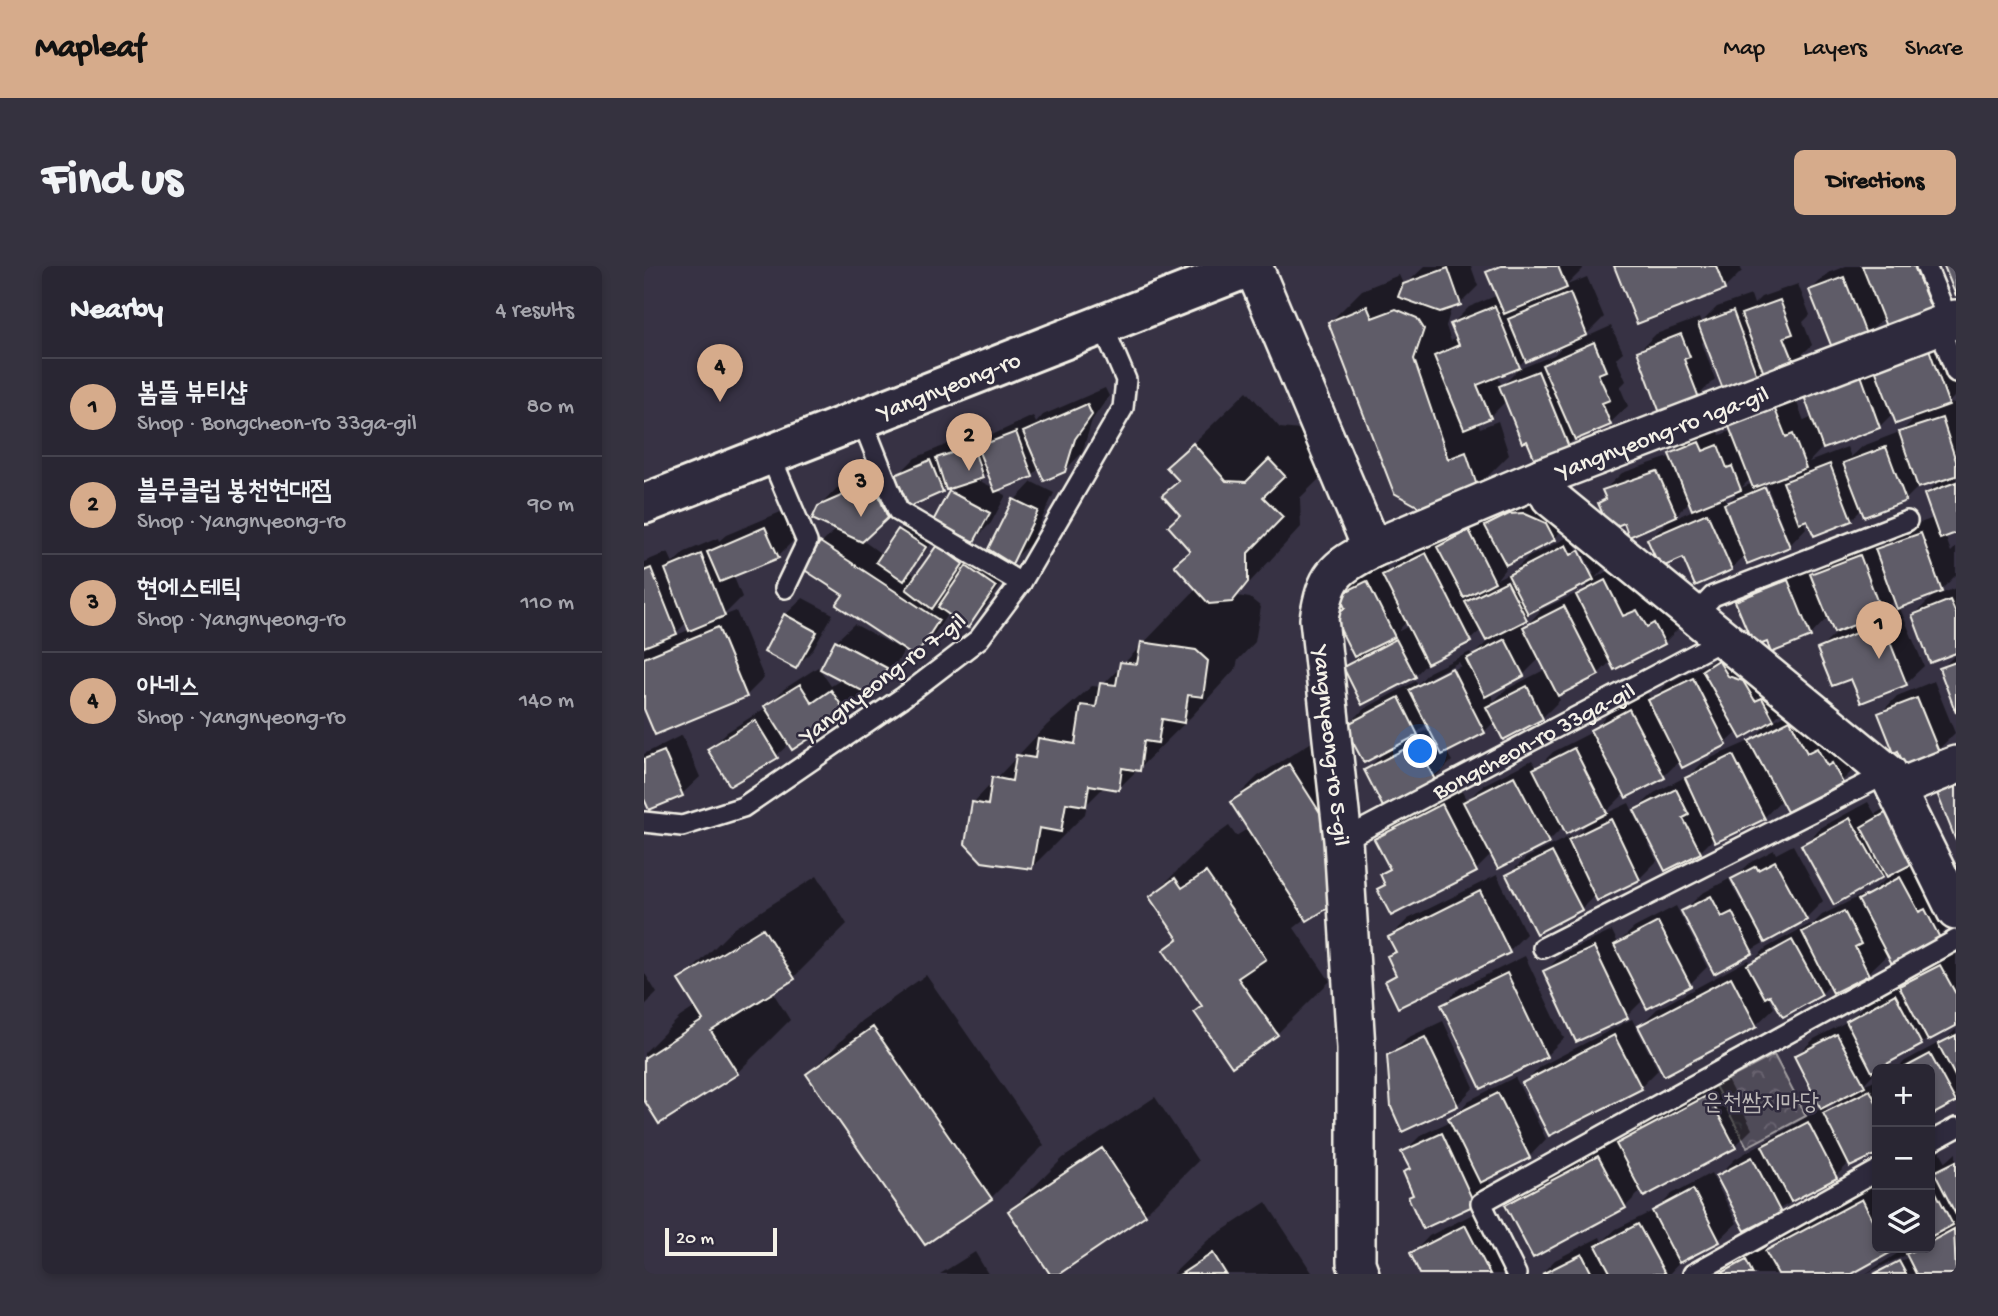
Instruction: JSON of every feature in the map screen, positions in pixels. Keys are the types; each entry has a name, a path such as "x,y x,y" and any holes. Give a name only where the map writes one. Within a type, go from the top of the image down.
{"main road":[{"name":"Yangnyeong-ro","path":"644,504 1253,266"}],"street":[{"path":"1253,266 1372,549"},
{"name":"Yangnyeong-ro 1ga-gil","path":"1372,549 1542,477 1948,322"},
{"path":"1542,477 1550,497 1892,781 1956,911"},
{"name":"Yangnyeong-ro 5-gil","path":"1360,1274 1356,1263 1356,1048 1343,840 1318,619 1324,589 1332,574 1346,562 1372,549"},
{"path":"1892,781 1956,765"}],"lane":[{"path":"1926,266 1948,322 1956,372"},
{"name":"Yangnyeong-ro 7-gil","path":"644,822 682,826 743,807 902,698 979,639 1021,583 1123,408 1126,380 1103,326"},
{"path":"862,420 898,511 1021,583"},
{"path":"770,455 807,541 785,588"},
{"path":"1695,615 1713,596 1906,521"},
{"name":"Bongcheon-ro 33ga-gil","path":"1343,840 1724,639"},
{"path":"1543,948 1892,781"},
{"path":"1516,1274 1481,1203 1956,940"},
{"path":"1935,1139 1956,1128"},
{"path":"1693,1274 1872,1174"}],"green space":[{"name":"은천쌈지마당","path":"1774,1055 1806,1116 1747,1147 1715,1086"}],"building":[{"path":"1501,266 1558,266 1567,288 1504,314 1486,272"},
{"path":"1614,266 1716,266 1725,290 1637,324"},
{"path":"1862,266 1914,266 1932,311 1887,329"},
{"path":"1944,266 1956,266 1956,296"},
{"path":"1448,268 1461,305 1440,312 1398,297 1403,284"},
{"path":"1844,277 1867,337 1833,350 1809,290"},
{"path":"1570,293 1587,335 1526,362 1508,319"},
{"path":"1780,300 1793,334 1784,337 1795,364 1765,376 1741,314"},
{"path":"1367,306 1372,318 1396,309 1417,318 1424,329 1414,359 1448,459 1466,452 1478,489 1421,508 1394,493 1328,322"},
{"path":"1495,306 1520,368 1477,385 1491,418 1464,429 1434,356 1459,345 1450,324"},
{"path":"1733,311 1757,376 1723,389 1698,324"},
{"path":"1681,334 1690,357 1684,359 1699,398 1660,413 1637,351"},
{"path":"1594,342 1606,371 1598,374 1610,400 1602,403 1611,425 1575,440 1542,365"},
{"path":"1929,349 1949,405 1896,424 1875,369"},
{"path":"1538,371 1569,447 1535,460 1527,441 1522,443 1499,386"},
{"path":"1861,375 1880,428 1823,449 1804,396"},
{"path":"1087,404 1092,415 1075,439 1065,472 1044,481 1023,432"},
{"path":"1774,407 1786,437 1793,434 1806,468 1753,488 1728,424"},
{"path":"1942,418 1956,461 1956,476 1918,488 1899,432"},
{"path":"1016,432 1033,477 995,492 977,447"},
{"path":"1699,442 1703,451 1718,445 1727,468 1732,466 1741,490 1692,510 1669,454"},
{"path":"1193,443 1226,481 1246,482 1269,459 1285,476 1263,497 1283,517 1248,553 1248,582 1232,602 1209,604 1174,565 1190,551 1168,526 1180,515 1162,495 1179,481 1166,467"},
{"path":"973,446 983,478 946,490 936,458"},
{"path":"1886,447 1906,501 1864,517 1843,463"},
{"path":"930,460 943,492 909,507 895,475"},
{"path":"1830,464 1852,521 1814,536 1807,520 1799,523 1783,482"},
{"path":"1657,471 1677,516 1629,537 1624,523 1609,529 1598,503 1606,499 1602,490"},
{"path":"873,482 888,518 862,542 812,519 818,506"},
{"path":"1956,482 1956,533 1940,539 1924,494"},
{"path":"1765,487 1790,547 1747,564 1724,504"},
{"path":"949,491 990,513 974,542 933,521"},
{"path":"1013,499 1038,511 1012,564 988,549"},
{"path":"1523,513 1546,523 1555,540 1506,565 1485,526 1509,514"},
{"path":"1707,513 1732,570 1695,586 1683,558 1660,568 1647,539"},
{"path":"765,527 779,558 720,582 707,552"},
{"path":"898,529 926,547 904,581 876,562"},
{"path":"1469,530 1495,582 1464,598 1437,547"},
{"path":"1921,533 1942,592 1897,609 1875,549"},
{"path":"820,542 939,620 915,657 836,605 843,595 803,569"},
{"path":"937,545 963,564 932,609 906,589"},
{"path":"1566,545 1571,555 1579,550 1594,580 1528,614 1508,575"},
{"path":"1426,553 1471,642 1427,664 1382,575"},
{"path":"701,554 725,616 689,631 665,569"},
{"path":"1860,555 1882,614 1834,633 1810,574"},
{"path":"966,566 996,587 968,628 938,607"},
{"path":"651,568 677,634 644,647 644,571"},
{"path":"1605,580 1623,616 1637,610 1647,627 1654,623 1665,644 1614,670 1576,595"},
{"path":"1788,580 1811,637 1771,653 1767,642 1754,647 1735,601"},
{"path":"1367,581 1395,637 1354,657 1333,615 1345,608 1339,595"},
{"path":"1507,581 1527,620 1486,641 1465,602"},
{"path":"1950,600 1956,614 1956,653 1930,663 1912,615"},
{"path":"1564,606 1599,675 1558,696 1523,627"},
{"path":"784,614 817,632 796,669 764,652"},
{"path":"1882,622 1907,685 1861,703 1851,679 1832,686 1817,649"},
{"path":"718,627 747,697 655,735 644,709 644,658"},
{"path":"1396,639 1416,677 1362,705 1343,667"},
{"path":"1505,639 1524,676 1485,697 1466,659"},
{"path":"835,640 887,668 872,696 820,669"},
{"path":"1141,642 1196,650 1208,661 1203,697 1188,695 1184,723 1162,719 1158,743 1144,741 1140,771 1122,768 1119,790 1089,785 1086,806 1066,803 1061,832 1039,828 1032,869 982,862 965,844 972,802 988,805 992,777 1012,781 1016,755 1035,758 1038,738 1075,744 1081,705 1096,707 1100,683 1116,685 1120,662 1137,664"},
{"path":"1718,660 1728,676 1743,681 1755,701 1762,698 1774,720 1741,739 1702,670"},
{"path":"1956,662 1956,713 1939,668"},
{"path":"1452,668 1485,733 1442,755 1409,690"},
{"path":"1693,678 1727,745 1682,768 1648,700"},
{"path":"800,684 812,703 831,690 847,714 792,750 764,706"},
{"path":"1527,686 1543,719 1503,740 1486,707"},
{"path":"1399,697 1418,735 1364,763 1344,726"},
{"path":"1917,698 1939,752 1904,766 1898,751 1894,753 1878,713"},
{"path":"1629,709 1665,778 1626,798 1590,730"},
{"path":"755,720 778,758 730,786 707,749"},
{"path":"1790,720 1807,753 1817,748 1827,766 1832,763 1843,783 1787,812 1749,741"},
{"path":"1416,743 1435,780 1383,807 1364,770"},
{"path":"1574,748 1607,813 1566,834 1533,769"},
{"path":"664,751 683,796 649,810 644,799 644,759"},
{"path":"1733,755 1765,819 1715,843 1685,778"},
{"path":"1289,764 1328,825 1333,905 1307,921 1230,802"},
{"path":"1514,776 1549,843 1498,869 1463,802"},
{"path":"1956,786 1956,841 1937,793"},
{"path":"1676,789 1689,815 1683,818 1701,853 1665,871 1634,810"},
{"path":"1442,804 1477,872 1391,916 1377,889 1385,885 1380,874 1390,869 1374,839"},
{"path":"1889,811 1916,862 1887,877 1861,827"},
{"path":"1850,818 1883,877 1834,905 1801,845"},
{"path":"1611,819 1640,880 1597,901 1568,840"},
{"path":"1552,852 1582,910 1536,934 1506,875"},
{"path":"1775,861 1807,920 1765,943 1731,879 1756,866 1758,870"},
{"path":"1206,872 1266,959 1238,978 1278,1035 1232,1067 1194,1012 1202,1006 1163,950 1178,939 1149,897 1175,878 1182,888"},
{"path":"1900,877 1919,912 1925,909 1940,938 1892,964 1858,900"},
{"path":"1480,891 1510,953 1398,1008 1385,981 1396,975 1387,956 1396,952 1388,937"},
{"path":"1711,896 1722,917 1732,912 1753,953 1714,974 1681,911"},
{"path":"1844,911 1861,944 1855,947 1869,975 1833,993 1802,932"},
{"path":"1658,922 1691,986 1647,1009 1614,945"},
{"path":"763,928 795,979 711,1031 738,1074 659,1124 644,1100 644,1058 703,1020 678,980"},
{"path":"1792,940 1822,995 1783,1017 1770,995 1765,998 1747,965"},
{"path":"1594,947 1628,1018 1576,1042 1543,971"},
{"path":"1940,965 1956,994 1956,1026 1928,1041 1899,986"},
{"path":"1507,973 1547,1057 1481,1089 1441,1005"},
{"path":"1731,977 1757,1027 1664,1076 1638,1026"},
{"path":"1895,994 1922,1045 1887,1064 1872,1064 1872,1072 1846,1021"},
{"path":"873,1027 992,1199 925,1245 806,1074"},
{"path":"1837,1034 1865,1086 1821,1109 1794,1056"},
{"path":"1614,1035 1642,1089 1549,1136 1522,1083"},
{"path":"1956,1035 1956,1078 1938,1044"},
{"path":"1425,1037 1458,1106 1402,1132 1391,1107 1387,1055"},
{"path":"1930,1054 1956,1102 1935,1113 1935,1064 1911,1064"},
{"path":"1870,1090 1872,1156 1850,1167 1823,1113"},
{"path":"1498,1093 1530,1158 1480,1183 1448,1118"},
{"path":"1708,1095 1736,1148 1644,1197 1616,1144"},
{"path":"1808,1122 1837,1178 1791,1202 1762,1146"},
{"path":"1442,1133 1475,1205 1423,1229 1408,1197 1413,1195 1403,1172 1410,1169 1401,1152"},
{"path":"1102,1148 1146,1215 1059,1274 1050,1274 1008,1211"},
{"path":"1598,1156 1626,1208 1533,1258 1505,1205"},
{"path":"1752,1157 1781,1213 1745,1231 1716,1176"},
{"path":"1956,1161 1956,1215 1935,1174"},
{"path":"1693,1189 1720,1242 1679,1263 1652,1211"},
{"path":"1935,1191 1953,1225 1935,1234"},
{"path":"1862,1199 1872,1219 1872,1253 1890,1253 1852,1274 1778,1274 1765,1251"},
{"path":"1638,1224 1665,1274 1611,1274 1596,1246"},
{"path":"1465,1225 1490,1274 1420,1274 1410,1253"},
{"path":"1954,1229 1956,1274 1916,1274 1906,1254 1935,1253 1935,1239"},
{"path":"1213,1253 1226,1274 1181,1274"},
{"path":"1582,1254 1592,1274 1542,1274"},
{"path":"1746,1260 1753,1274 1720,1274"},
{"path":"1899,1261 1906,1274 1874,1274"}],"place":[{"name":"아네스","path":"720,402"},
{"name":"블루클럽 봉천현대점","path":"969,471"},
{"name":"현에스테틱","path":"861,517"},
{"name":"봄뜰 뷰티샵","path":"1879,659"}]}
